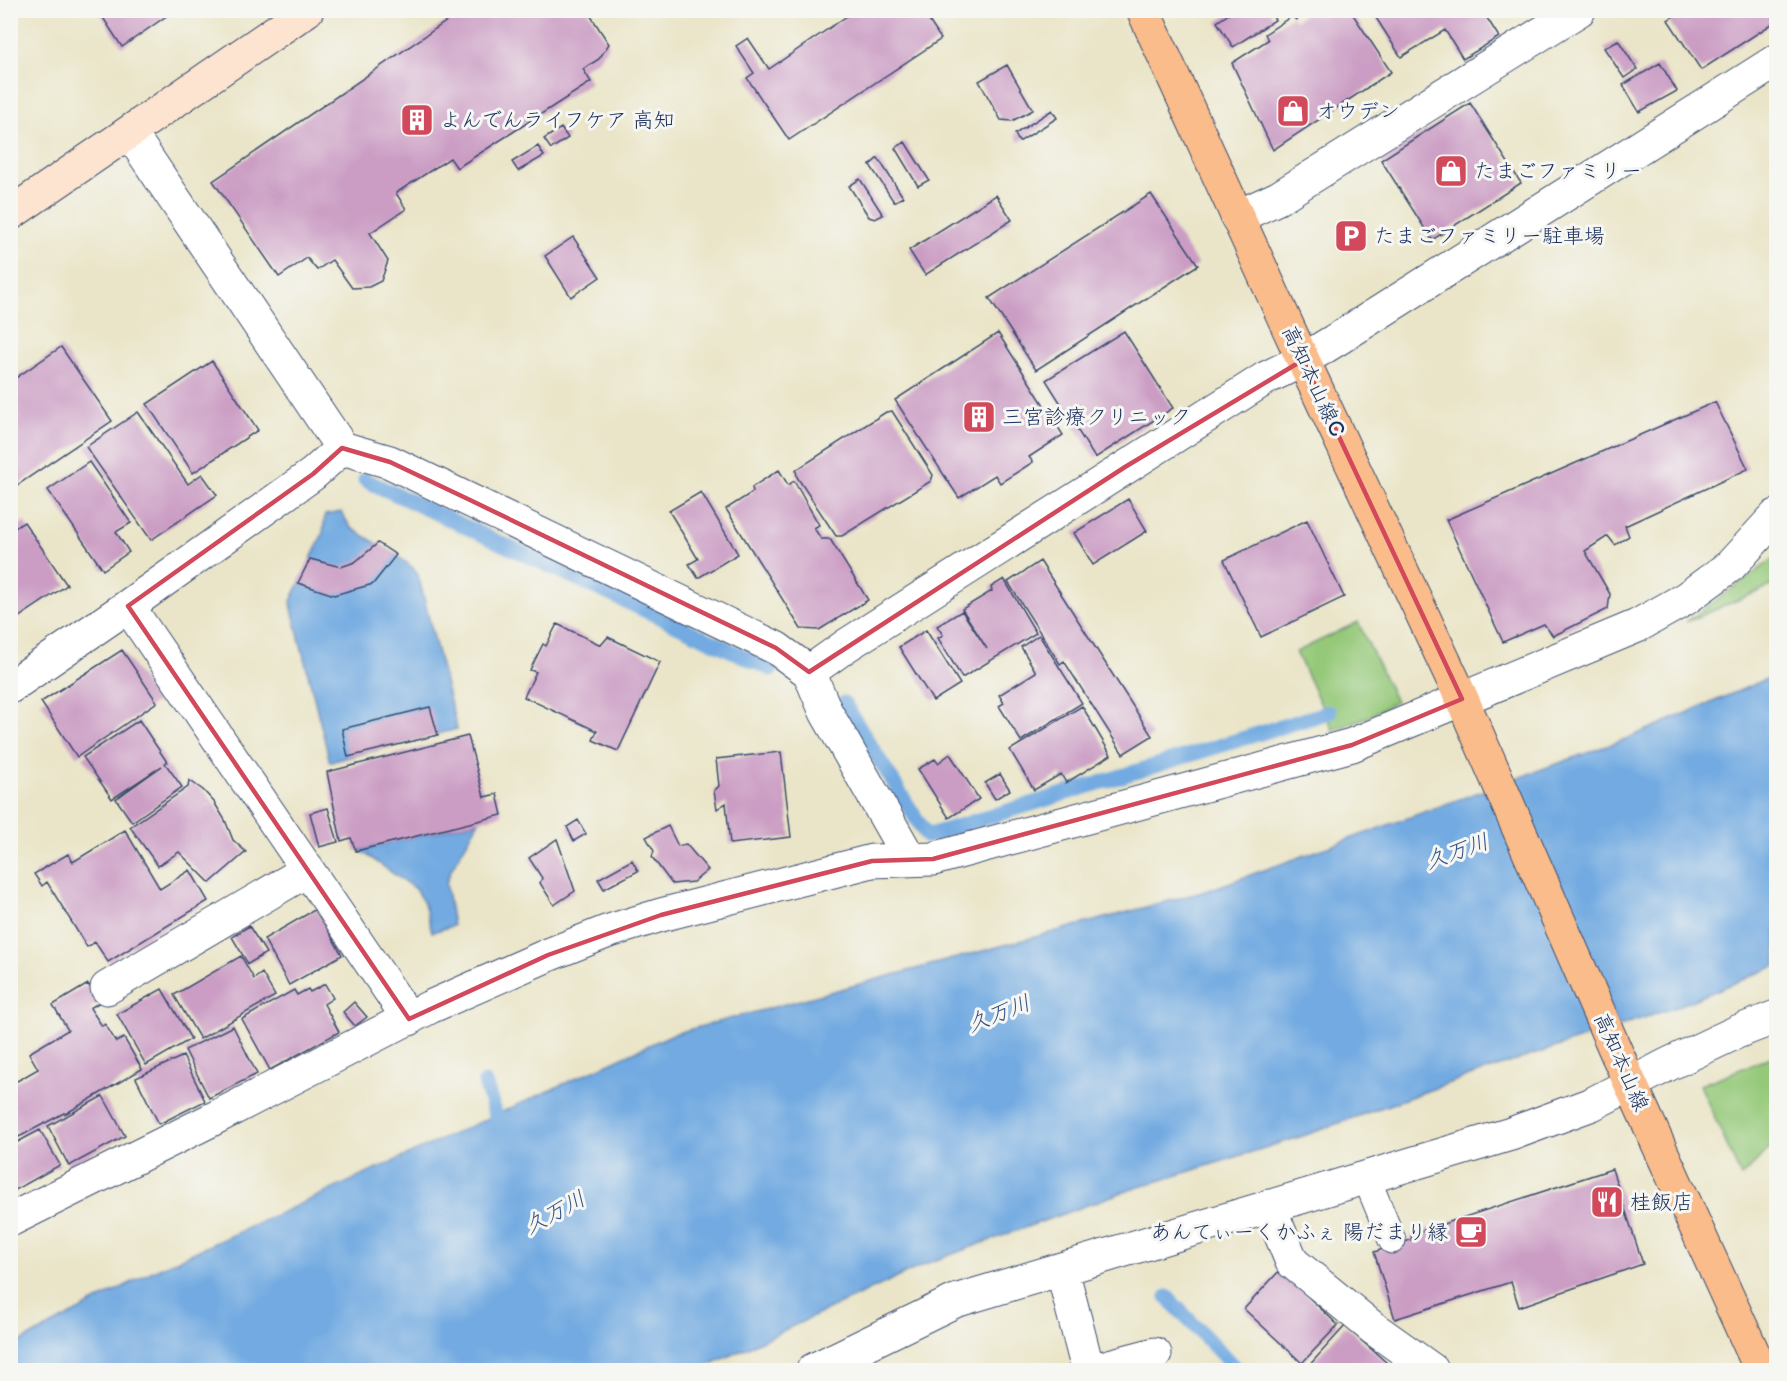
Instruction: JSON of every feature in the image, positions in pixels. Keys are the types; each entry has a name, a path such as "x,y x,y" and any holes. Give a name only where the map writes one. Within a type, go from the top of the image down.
{"main road":[{"name":"高知本山線C","path":"1143,10 1303,360 1462,699 1483,752"},
{"name":"高知本山線","path":"1483,752 1761,1371"}],"street":[{"path":"10,214 130,134 307,10"},
{"path":"1237,217 1278,198 1579,10"},
{"path":"809,672 847,645 1266,378 1303,360 1485,247 1776,61"},
{"path":"130,134 342,448 390,462 776,648 809,672 826,712 909,858"},
{"path":"10,687 313,474 342,448"},
{"path":"10,1220 409,1019 488,981 606,932 660,915 872,861 933,859 1352,745 1636,626 1685,599 1730,566 1776,516"},
{"path":"128,606 409,1019"},
{"path":"107,988 308,870"},
{"path":"813,1371 955,1301 1511,1134 1592,1104 1630,1083 1737,1032 1776,1017"},
{"path":"1737,1032 1776,1034"},
{"path":"1269,1206 1292,1262 1373,1328 1432,1371"},
{"path":"1062,1269 1088,1371"},
{"path":"1094,1371 1155,1354"}],"lane":[{"path":"1366,1178 1392,1240"}],"highlighted area":[{"path":"1303,360 1462,699 1352,745 933,859 872,861 661,915 548,955 409,1019 128,606 313,474 342,448 390,462 470,500 776,648 809,672 1125,467"}],"green space":[{"path":"1776,557 1776,584 1686,622"},
{"path":"1358,622 1396,702 1367,717 1333,730 1296,652"},
{"path":"1776,1055 1776,1141 1741,1177 1700,1085"}],"water":[{"path":"341,512 351,528 396,555 412,567 418,575 457,729 330,762 291,601 323,533 325,515"},
{"name":"久万川","path":"1776,675 1776,966 1676,1007 1452,1082 1303,1136 1123,1192 928,1263 699,1370 11,1370 11,1347 153,1271 673,1034 1206,891 1628,738"},
{"path":"479,821 446,883 453,926 432,932 424,903 415,889 360,850"}],"building":[{"path":"98,10 175,10 122,47"},
{"name":"よんでんライフケア 高知","path":"463,10 587,10 609,44 599,59 583,69 591,82 457,168 450,158 396,193 406,209 370,233 388,261 381,281 369,287 352,288 332,260 317,270 307,258 279,277 213,181"},
{"path":"856,10 922,10 941,39 789,140 747,78 754,73 736,46 748,38 769,69"},
{"path":"1235,10 1269,10 1275,20 1233,47 1217,22"},
{"name":"オウデン","path":"1311,10 1350,10 1391,72 1273,150 1232,63 1268,40 1265,34 1292,16 1296,20"},
{"path":"1371,10 1482,10 1499,37 1463,59 1445,30 1401,57"},
{"path":"1683,10 1768,10 1775,22 1701,70 1668,20"},
{"path":"1618,40 1637,69 1624,78 1604,48"},
{"path":"1660,63 1677,91 1639,112 1623,85"},
{"path":"1007,65 1033,110 1012,121 1001,120 979,81"},
{"name":"たまごファミリー","path":"1470,103 1521,183 1432,240 1381,160"},
{"path":"1052,110 1057,118 1019,142 1015,134"},
{"path":"561,128 568,138 551,149 544,139"},
{"path":"905,142 929,180 918,186 895,148"},
{"path":"538,146 544,156 518,171 512,162"},
{"path":"878,158 903,197 894,202 870,165"},
{"path":"860,179 883,215 875,219 869,217 849,186"},
{"path":"1151,194 1198,265 1036,370 989,298"},
{"path":"996,195 1012,220 925,275 909,250"},
{"path":"573,237 600,277 571,297 545,256"},
{"path":"1124,331 1173,408 1095,458 1046,380"},
{"name":"三宮診療クリニック","path":"998,333 1063,435 1029,457 1033,462 1000,483 995,475 959,498 895,400"},
{"path":"61,347 112,421 10,490 10,382"},
{"path":"212,361 258,430 193,473 147,404"},
{"path":"1715,402 1748,469 1625,526 1629,536 1615,545 1608,536 1585,551 1610,594 1608,609 1553,636 1544,624 1503,642 1446,520"},
{"path":"892,411 933,475 931,481 842,536 836,536 797,477 796,470 886,412"},
{"path":"138,412 188,484 202,474 217,495 151,540 86,447"},
{"path":"89,462 131,523 116,532 129,552 103,570 48,490"},
{"path":"779,470 788,485 794,481 819,525 814,528 821,539 830,539 868,600 819,630 801,629 726,509 753,492 752,487"},
{"path":"701,492 738,554 698,578 689,564 698,559 669,511"},
{"path":"1128,499 1147,531 1093,565 1074,533"},
{"path":"1307,520 1344,597 1261,637 1224,560"},
{"path":"24,522 67,585 10,623 10,531"},
{"path":"378,543 396,555 373,584 334,595 298,583 310,559 341,567 355,562"},
{"path":"1040,561 1152,736 1123,754 1064,661 1060,664 1008,582"},
{"path":"1004,579 1036,633 962,678 938,638 943,635 937,626 962,611 987,649 962,609 992,591 991,587"},
{"path":"557,624 601,645 608,637 660,662 618,751 593,740 597,731 524,697 536,672 530,670 543,644 546,646"},
{"path":"926,630 960,684 933,701 899,647"},
{"path":"1039,635 1082,703 1021,741 999,706 1004,703 999,695 1036,672 1021,647"},
{"path":"122,650 157,702 77,757 41,702"},
{"path":"1082,706 1111,755 1066,783 1061,774 1034,790 1010,750"},
{"path":"430,707 438,735 348,757 342,729"},
{"path":"139,720 182,787 132,822 116,799 162,766 112,799 83,757"},
{"path":"468,736 484,797 497,794 502,815 356,851 351,838 341,841 327,772"},
{"path":"781,752 791,837 730,844 726,803 717,809 714,791 719,786 716,759"},
{"path":"950,754 979,799 949,818 918,769 935,759 938,763"},
{"path":"1000,774 1010,790 995,799 985,783"},
{"path":"189,780 214,802 233,840 246,852 210,883 179,852 158,866 130,827 188,787"},
{"path":"328,808 338,842 319,847 310,813"},
{"path":"578,820 586,834 574,841 567,827"},
{"path":"668,826 678,846 686,844 708,870 693,882 672,884 652,857 654,851 646,837"},
{"path":"125,830 160,889 190,870 208,901 108,962 95,942 87,947 47,882 42,886 34,874 68,854 73,862"},
{"path":"557,839 575,891 554,905 540,883 542,878 529,858"},
{"path":"632,860 638,871 604,889 598,879"},
{"path":"316,909 342,955 289,985 264,939"},
{"path":"249,926 266,953 248,964 232,937"},
{"path":"241,956 254,979 262,973 275,996 200,1039 174,995"},
{"path":"88,984 100,1002 90,1008 102,1026 105,1024 116,1042 124,1038 142,1069 65,1114 19,1137 10,1123 10,1085 38,1069 29,1053 68,1030 53,1005"},
{"path":"325,984 333,998 324,1004 339,1032 270,1070 242,1019 294,990 297,995 308,989 310,992"},
{"path":"162,989 191,1039 146,1065 117,1014"},
{"path":"354,1002 367,1017 355,1026 343,1012"},
{"path":"233,1026 257,1074 209,1098 185,1050"},
{"path":"183,1056 205,1101 159,1124 136,1078"},
{"path":"103,1096 125,1136 69,1166 48,1126"},
{"path":"40,1130 60,1165 10,1193 10,1146"},
{"path":"1612,1169 1643,1264 1519,1307 1511,1282 1395,1319 1374,1252 1411,1240 1412,1234"},
{"path":"1280,1270 1338,1325 1302,1363 1244,1309"},
{"path":"1345,1326 1395,1370 1305,1370"}],"waterway":[{"path":"365,480 771,669"},
{"path":"844,703 927,836 1329,712"},
{"path":"485,1083 502,1134"},
{"path":"1167,1297 1237,1370"}],"place":[{"name":"オウデン","path":"1293,111"},
{"name":"よんでんライフケア 高知","path":"417,120"},
{"name":"たまごファミリー","path":"1451,171"},
{"name":"たまごファミリー駐車場","path":"1351,236"},
{"name":"三宮診療クリニック","path":"979,417"},
{"name":"桂飯店","path":"1607,1202"},
{"name":"あんてぃーくかふぇ 陽だまり縁","path":"1471,1232"}]}
